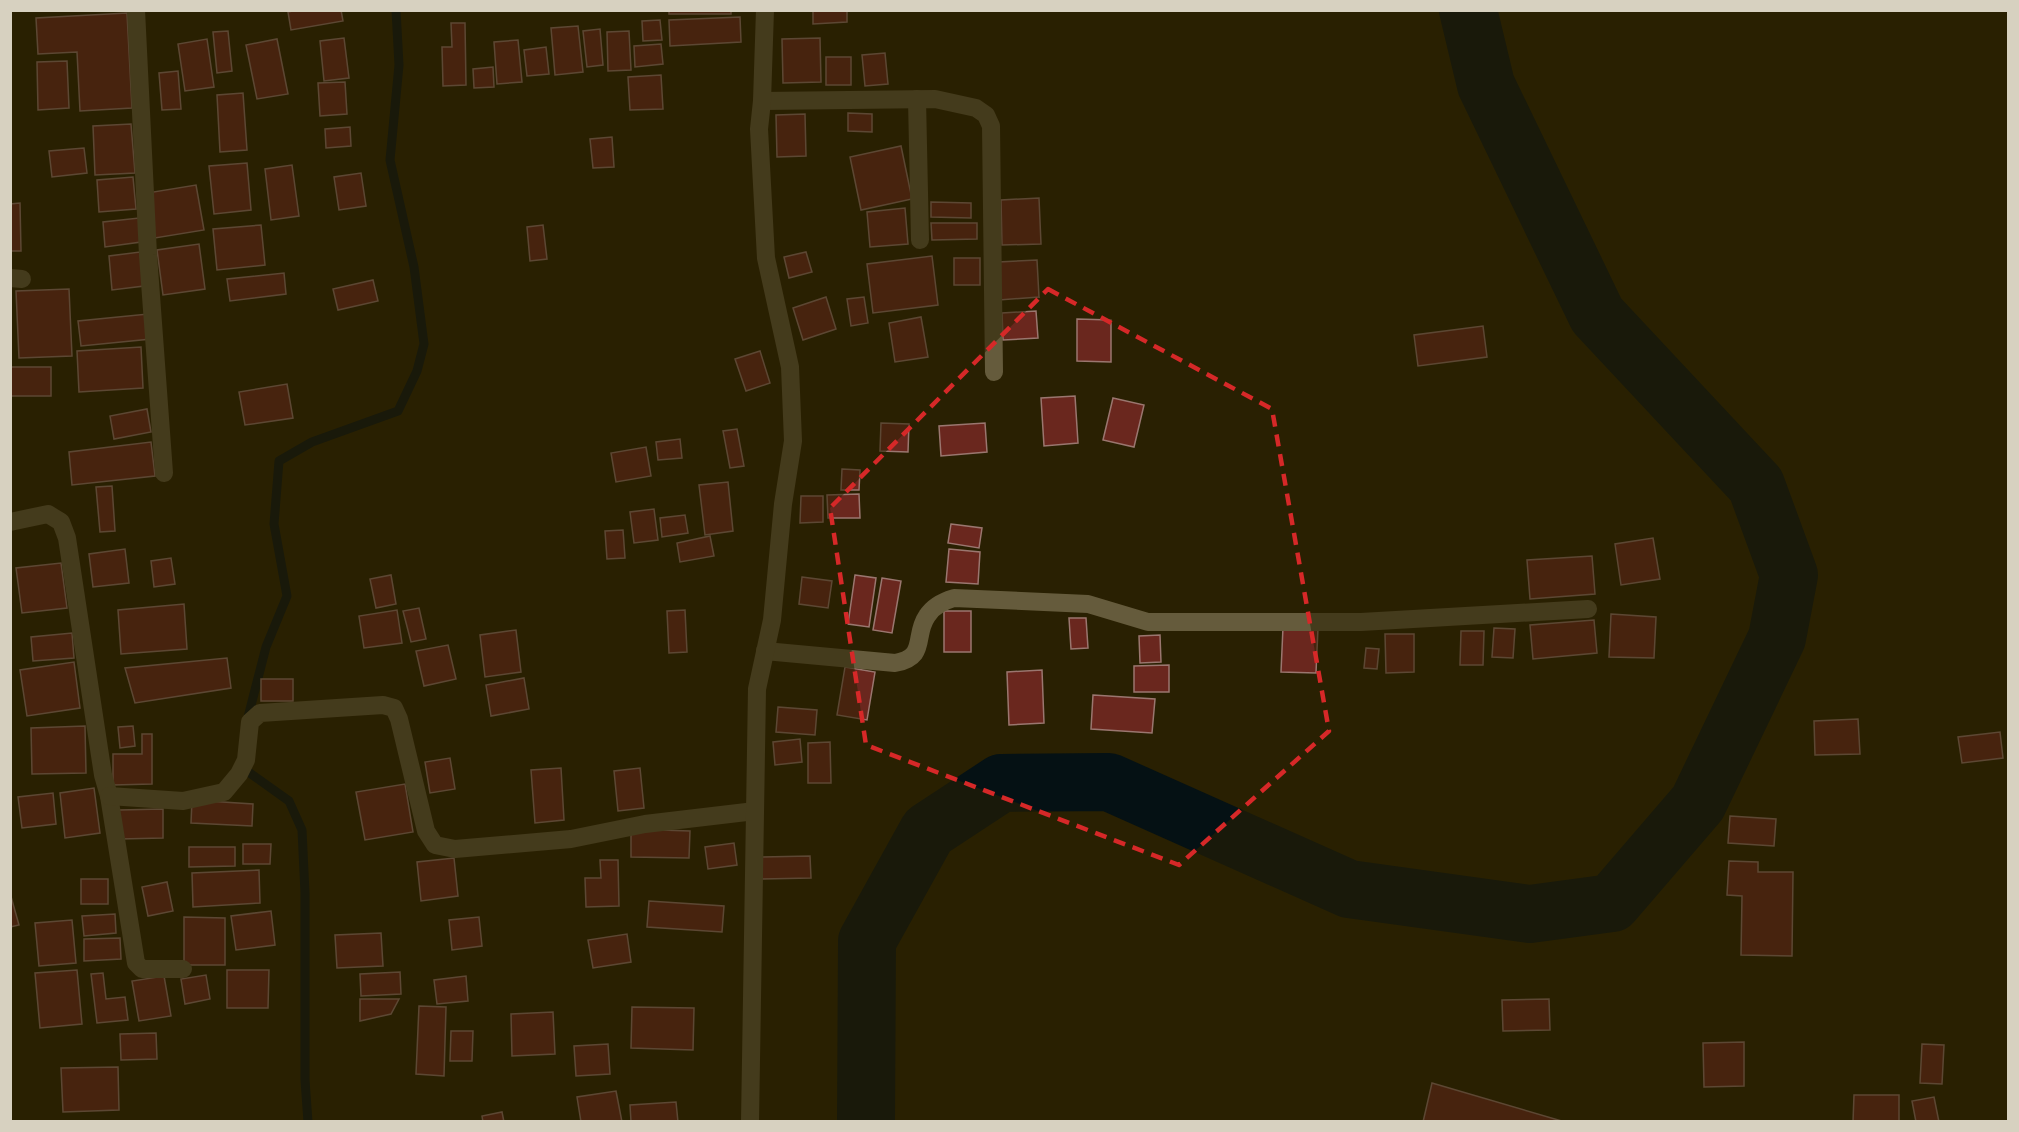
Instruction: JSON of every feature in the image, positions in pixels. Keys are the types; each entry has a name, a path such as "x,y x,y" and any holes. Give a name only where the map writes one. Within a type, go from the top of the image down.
{"street":[{"path":"136,10 148,255 164,473"},
{"path":"750,1122 757,689 772,620 783,504 794,441 790,367 765,258 759,129 765,10"},
{"path":"917,99 920,240"},
{"path":"762,100 935,99 976,108 986,115 991,126 994,372"},
{"path":"10,522 48,514 61,522 67,538 103,776 109,796 136,963 142,969 183,969"},
{"path":"765,651 895,663 907,661 915,654 926,616 940,603 954,598 1088,604 1148,622 1361,622 1588,609"},
{"path":"109,796 183,801 224,792 239,774 246,760 250,722 260,712 382,705 394,708 399,719 426,831 435,845 455,849 571,839 645,824 755,811"}],"highlighted area":[{"path":"1048,289 1272,409 1329,731 1179,865 866,745 830,508"}],"building":[{"path":"341,10 343,21 291,30 288,12"},
{"path":"669,10 731,10 731,14 669,14"},
{"path":"813,10 847,10 847,22 813,24"},
{"path":"127,13 132,108 80,111 77,52 38,54 36,18"},
{"path":"740,17 741,42 670,46 669,20"},
{"path":"660,20 662,40 643,41 642,21"},
{"path":"451,23 465,23 466,85 443,86 442,47 452,47"},
{"path":"578,26 583,72 555,75 551,28"},
{"path":"600,29 603,65 587,67 583,31"},
{"path":"228,31 232,71 217,73 213,32"},
{"path":"629,31 631,70 608,71 607,32"},
{"path":"344,38 349,78 324,81 320,41"},
{"path":"820,38 821,82 783,83 782,39"},
{"path":"207,39 214,87 185,91 178,44"},
{"path":"277,39 288,94 257,99 246,45"},
{"path":"518,40 522,82 497,84 494,42"},
{"path":"661,44 663,64 635,67 634,46"},
{"path":"546,47 549,74 527,76 524,50"},
{"path":"885,53 888,84 865,86 862,55"},
{"path":"826,57 851,57 851,85 826,85"},
{"path":"67,61 69,108 38,110 37,62"},
{"path":"493,67 494,87 474,88 473,69"},
{"path":"178,71 181,109 162,110 159,73"},
{"path":"661,75 663,109 630,110 628,77"},
{"path":"345,82 347,114 320,116 318,83"},
{"path":"243,93 247,150 220,152 217,95"},
{"path":"848,113 872,114 872,132 848,131"},
{"path":"805,114 806,156 777,157 776,115"},
{"path":"131,124 135,173 95,175 93,126"},
{"path":"350,127 351,146 326,148 325,129"},
{"path":"612,137 614,167 593,168 590,139"},
{"path":"901,146 912,199 861,210 850,157"},
{"path":"84,148 87,173 52,177 49,151"},
{"path":"247,163 251,210 214,214 209,166"},
{"path":"292,165 299,216 271,220 265,169"},
{"path":"361,173 366,206 339,210 334,177"},
{"path":"133,177 136,209 99,212 97,180"},
{"path":"196,185 204,230 155,238 147,193"},
{"path":"1039,198 1041,244 1002,245 1001,200"},
{"path":"931,202 971,203 971,218 931,217"},
{"path":"20,203 21,251 10,251 10,204"},
{"path":"905,208 908,244 870,247 867,212"},
{"path":"139,218 141,242 105,247 103,222"},
{"path":"931,223 977,223 977,239 932,240"},
{"path":"261,225 265,265 217,270 213,229"},
{"path":"543,225 547,259 530,261 527,227"},
{"path":"199,244 205,289 163,295 157,250"},
{"path":"140,252 144,286 112,290 109,256"},
{"path":"806,252 812,272 789,278 784,257"},
{"path":"932,256 938,305 873,313 867,264"},
{"path":"954,258 980,258 980,285 954,285"},
{"path":"1037,260 1039,297 999,300 998,262"},
{"path":"284,273 286,294 230,301 227,279"},
{"path":"373,280 378,301 338,310 333,289"},
{"path":"69,289 72,356 19,358 16,291"},
{"path":"826,297 836,329 803,340 793,308"},
{"path":"864,297 868,323 851,326 847,299"},
{"path":"1036,311 1038,338 1003,340 1002,313"},
{"path":"148,314 151,339 81,346 78,321"},
{"path":"921,317 928,357 895,362 889,323"},
{"path":"1077,319 1111,320 1111,362 1077,361"},
{"path":"1483,326 1487,357 1418,366 1414,335"},
{"path":"141,347 143,388 79,392 77,351"},
{"path":"760,351 770,383 746,391 735,359"},
{"path":"10,367 51,367 51,396 10,396"},
{"path":"287,384 293,418 245,425 239,392"},
{"path":"1075,396 1078,443 1044,446 1041,398"},
{"path":"1113,398 1144,405 1134,447 1103,440"},
{"path":"147,409 151,432 114,439 110,416"},
{"path":"881,423 909,424 908,452 880,451"},
{"path":"985,423 987,452 941,456 939,426"},
{"path":"737,429 744,466 730,468 723,431"},
{"path":"680,439 682,458 658,460 656,442"},
{"path":"151,442 155,476 72,485 69,452"},
{"path":"646,447 651,476 616,482 611,453"},
{"path":"842,469 860,470 859,490 841,490"},
{"path":"728,482 733,531 705,535 699,485"},
{"path":"112,486 115,531 100,532 96,487"},
{"path":"859,494 860,518 828,518 827,495"},
{"path":"801,496 823,496 823,522 800,523"},
{"path":"654,509 658,540 634,543 630,512"},
{"path":"685,515 688,533 662,537 660,518"},
{"path":"951,524 982,528 979,548 948,543"},
{"path":"623,530 625,558 607,559 605,531"},
{"path":"710,536 714,556 680,562 677,543"},
{"path":"1653,538 1660,579 1621,585 1615,544"},
{"path":"125,549 129,583 93,587 89,554"},
{"path":"949,549 980,552 978,584 946,582"},
{"path":"1592,556 1595,594 1530,599 1527,560"},
{"path":"171,558 175,584 154,587 151,561"},
{"path":"61,563 67,608 22,613 16,568"},
{"path":"391,575 396,604 376,608 370,579"},
{"path":"855,575 876,578 869,627 848,624"},
{"path":"802,577 832,581 828,608 799,604"},
{"path":"882,578 901,581 892,633 873,630"},
{"path":"184,604 187,649 121,654 118,610"},
{"path":"419,608 426,639 411,642 403,611"},
{"path":"397,610 402,643 364,648 359,616"},
{"path":"685,610 687,652 669,653 667,611"},
{"path":"944,611 971,611 971,652 944,652"},
{"path":"1611,614 1656,617 1654,658 1609,657"},
{"path":"1069,618 1086,618 1088,648 1071,649"},
{"path":"1594,620 1597,653 1533,659 1530,625"},
{"path":"1283,627 1318,628 1316,673 1281,672"},
{"path":"1494,628 1515,629 1513,658 1492,657"},
{"path":"516,630 521,672 485,677 480,635"},
{"path":"1461,631 1484,631 1483,665 1460,665"},
{"path":"72,633 74,658 33,661 31,637"},
{"path":"1385,634 1414,634 1414,672 1386,673"},
{"path":"1160,635 1161,662 1140,663 1139,636"},
{"path":"448,645 456,679 424,686 416,651"},
{"path":"1366,648 1379,649 1377,669 1364,668"},
{"path":"227,658 231,688 135,703 125,668"},
{"path":"74,662 80,708 27,716 20,670"},
{"path":"1169,665 1169,692 1134,692 1134,666"},
{"path":"845,667 875,672 867,720 837,715"},
{"path":"1042,670 1044,723 1009,725 1007,672"},
{"path":"524,678 529,709 491,716 486,685"},
{"path":"261,679 293,679 293,701 261,701"},
{"path":"1093,695 1155,699 1152,733 1091,729"},
{"path":"778,707 817,710 815,735 776,732"},
{"path":"1858,719 1860,754 1815,755 1814,721"},
{"path":"85,726 86,773 32,774 31,728"},
{"path":"133,726 135,746 120,748 118,727"},
{"path":"2000,732 2003,758 1962,763 1958,737"},
{"path":"142,734 152,734 152,784 113,785 113,754 142,754"},
{"path":"800,739 802,762 775,765 773,742"},
{"path":"830,742 831,783 808,783 808,743"},
{"path":"450,758 455,789 430,793 425,762"},
{"path":"561,768 564,820 535,823 531,770"},
{"path":"640,768 644,808 618,811 614,771"},
{"path":"405,784 413,832 365,840 356,792"},
{"path":"94,788 100,833 65,838 60,793"},
{"path":"53,793 56,824 22,828 18,797"},
{"path":"192,800 253,804 252,826 191,823"},
{"path":"163,809 163,838 120,839 119,810"},
{"path":"1730,816 1776,819 1774,846 1728,843"},
{"path":"631,829 690,831 689,858 631,857"},
{"path":"734,843 737,865 708,869 705,847"},
{"path":"243,844 271,844 270,864 243,864"},
{"path":"189,847 235,847 235,866 189,867"},
{"path":"810,856 811,878 762,879 761,857"},
{"path":"454,858 458,896 421,901 417,862"},
{"path":"600,860 618,860 619,906 586,907 585,878 601,878"},
{"path":"1729,861 1758,862 1758,872 1793,872 1792,956 1741,955 1742,896 1727,895"},
{"path":"259,870 260,903 193,907 192,873"},
{"path":"81,879 108,879 108,904 81,904"},
{"path":"167,882 173,911 148,916 142,887"},
{"path":"10,893 19,925 10,927"},
{"path":"649,901 724,906 722,932 647,927"},
{"path":"271,911 275,945 236,950 231,916"},
{"path":"115,914 116,933 84,936 82,916"},
{"path":"184,917 225,918 225,965 184,965"},
{"path":"479,917 482,946 452,950 449,920"},
{"path":"72,920 76,963 39,966 35,923"},
{"path":"381,933 383,966 337,968 335,935"},
{"path":"627,934 631,962 593,968 588,940"},
{"path":"120,938 121,959 84,961 84,939"},
{"path":"77,970 82,1024 40,1028 35,973"},
{"path":"227,970 269,970 268,1008 227,1008"},
{"path":"400,972 401,994 361,996 360,974"},
{"path":"103,973 106,999 125,997 128,1020 97,1023 91,974"},
{"path":"206,975 210,999 185,1004 181,979"},
{"path":"164,976 171,1016 139,1021 132,981"},
{"path":"466,976 468,1001 437,1004 434,980"},
{"path":"360,999 399,999 391,1014 360,1021"},
{"path":"1549,999 1550,1030 1503,1031 1502,1000"},
{"path":"419,1006 446,1007 444,1076 416,1074"},
{"path":"632,1007 694,1008 693,1050 631,1048"},
{"path":"553,1012 555,1054 512,1056 511,1014"},
{"path":"451,1031 473,1031 472,1061 450,1061"},
{"path":"156,1033 157,1059 121,1060 120,1034"},
{"path":"1744,1042 1744,1086 1704,1087 1703,1043"},
{"path":"608,1044 610,1074 576,1076 574,1046"},
{"path":"1922,1044 1944,1045 1942,1084 1920,1083"},
{"path":"118,1067 119,1110 63,1112 61,1068"},
{"path":"1432,1083 1565,1122 1423,1122"},
{"path":"616,1091 622,1122 581,1122 577,1097"},
{"path":"1854,1095 1899,1095 1899,1122 1853,1122"},
{"path":"1934,1097 1939,1122 1916,1122 1912,1101"},
{"path":"676,1102 678,1122 631,1122 630,1105"},
{"path":"502,1112 504,1122 483,1122 482,1116"}],"waterway":[{"path":"247,721 266,647 287,596 274,524 279,461 312,442 398,411 417,371 424,344 414,267 390,160 399,65 396,10"},
{"path":"866,1122 867,941 928,831 1001,783 1109,782 1349,889 1530,914 1612,903 1698,803 1777,638 1789,575 1756,485 1597,315 1486,85 1468,10"},
{"path":"243,765 247,771 289,801 302,830 305,893 305,1080 308,1122"}]}
